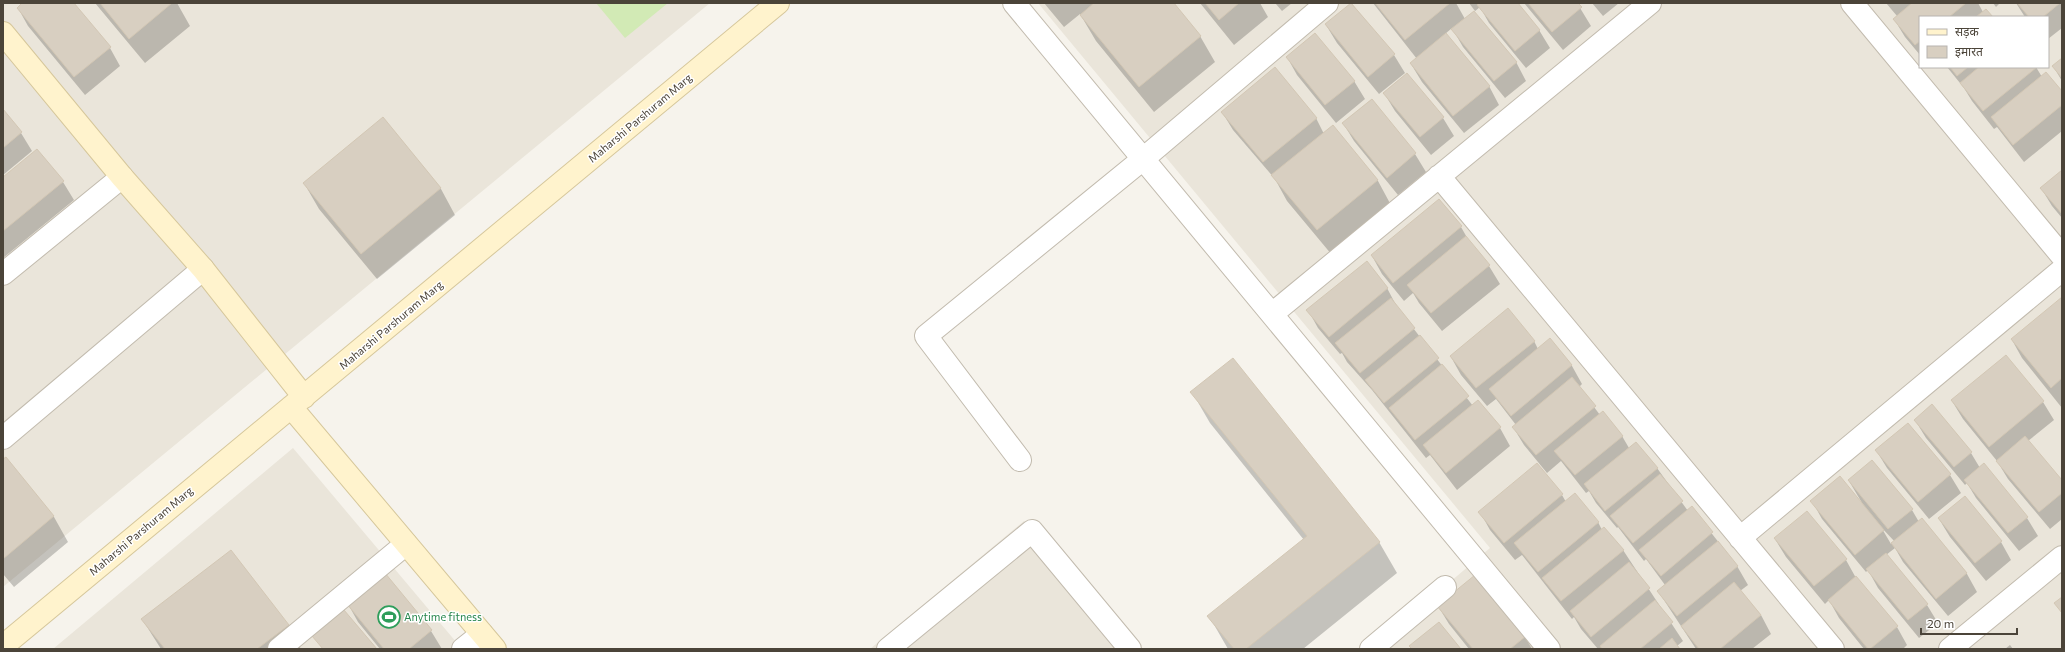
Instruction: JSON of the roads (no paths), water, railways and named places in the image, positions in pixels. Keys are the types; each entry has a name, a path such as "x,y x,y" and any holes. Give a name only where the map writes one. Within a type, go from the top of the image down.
{"street":[{"name":"Maharshi Parshuram Marg","path":"3,646 778,3"},
{"path":"1014,3 1549,649"},
{"path":"1020,460 926,336 1143,159 1327,3"},
{"path":"1272,314 1650,3"},
{"path":"1852,3 2062,256"},
{"path":"3,34 122,177 204,269 298,402 406,544 489,642 464,649"},
{"path":"1439,176 1833,649"},
{"path":"4,273 122,177"},
{"path":"4,435 204,269"},
{"path":"1740,538 2062,270"},
{"path":"888,649 1032,532 1130,649"},
{"path":"279,649 406,544"},
{"path":"1950,649 2062,557"},
{"path":"1371,649 1445,587"}],"place":[{"name":"Anytime fitness","path":"389,617"}]}
